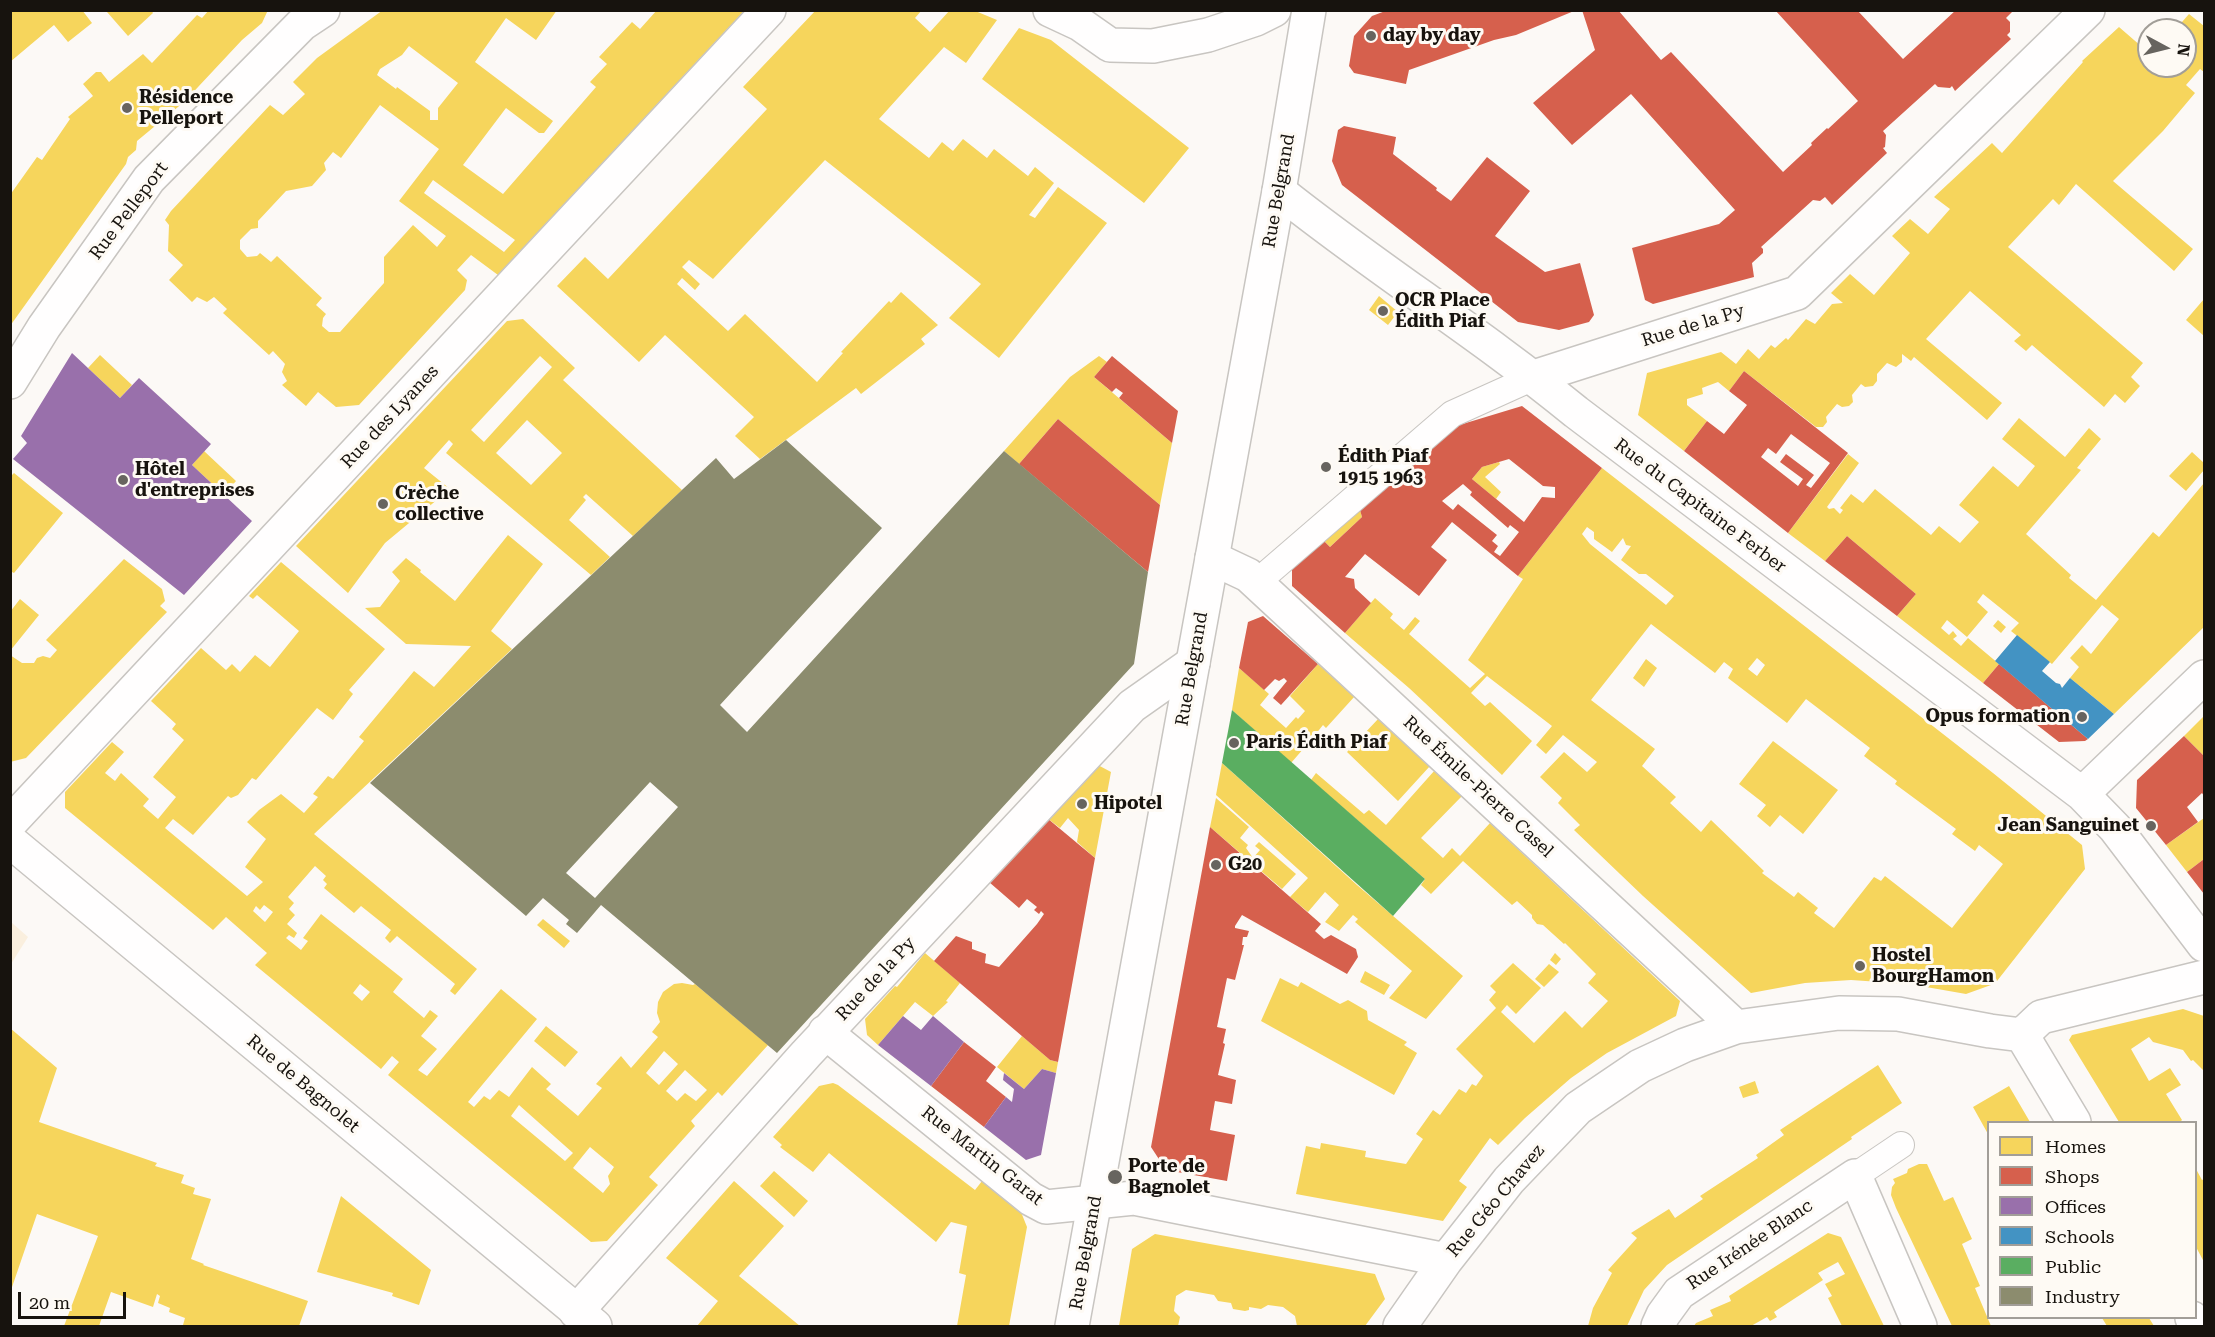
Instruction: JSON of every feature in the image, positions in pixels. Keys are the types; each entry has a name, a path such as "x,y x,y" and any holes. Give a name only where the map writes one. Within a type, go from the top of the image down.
{"street":[{"name":"Rue Pelleport","path":"10,382 44,327 149,179 302,24 323,10"},
{"name":"Rue des Lyanes","path":"10,823 769,10"},
{"path":"1050,10 1080,24 1110,45 1153,46 1208,35 1256,19 1274,10"},
{"name":"Rue Belgrand","path":"1072,1326 1279,191 1309,10"},
{"name":"Rue de la Py","path":"1257,583 1452,414 1534,377 1797,293 2088,10"},
{"name":"Rue du Capitaine Ferber","path":"1279,191 1315,220 1534,377 1576,412 2082,794 2115,828 2205,945"},
{"name":"Rue Émile-Pierre Casel","path":"1212,558 1248,575 1257,583 1736,1027"},
{"name":"Rue de la Py","path":"585,1319 825,1032 1132,706 1193,663"},
{"path":"2082,794 2205,677"},
{"name":"Rue de Bagnolet","path":"10,841 585,1319"},
{"path":"2073,1121 2022,1035 2041,1017 2205,977"},
{"name":"Rue Géo Chavez","path":"1400,1326 1446,1260 1509,1180 1578,1108 1640,1066 1685,1045 1736,1027 1839,1013 1898,1014 2022,1035"},
{"name":"Rue Martin Garat","path":"825,1032 1031,1199 1046,1207 1134,1198 1446,1260"},
{"path":"1901,1144 1855,1176 1920,1326"},
{"name":"Rue Irénée Blanc","path":"1658,1326 1679,1293 1855,1176"}],"shaded area":[{"path":"11,922 28,937 11,964"}],"building: Homes":[{"path":"10,10 82,10 92,23 68,42 54,25 10,62"},
{"path":"109,10 151,10 153,13 128,36 107,12"},
{"path":"209,10 268,10 262,23 242,40 184,102 137,141 136,150 128,157 126,164 10,326 10,195 37,157 42,160 70,119 68,117 93,96 83,84 96,72 101,72 109,82 143,54 152,63 197,15 202,18"},
{"path":"383,10 557,10 536,40 506,18 475,62 553,121 544,133 539,133 506,108 463,165 503,194 596,87 590,82 607,64 599,57 632,22 640,29 657,10 745,10 498,275 471,255 457,270 467,280 465,290 359,405 336,407 318,392 306,406 282,385 287,381 282,372 285,364 273,351 269,355 223,313 227,309 214,297 207,302 197,297 192,302 169,280 183,265 168,251 169,225 165,220 171,211 270,105 283,115 305,94 293,82 317,58","holes":["409,46 458,83 438,108 438,120 430,120 430,111 377,75 380,69 402,55","380,105 439,149 399,201 446,236 437,247 413,225 384,257 384,283 340,332 329,332 322,326 326,314 316,305 322,298 277,256 271,262 260,253 257,256 247,257 240,249 240,240 251,229 258,228 258,221 286,191 312,186 326,170 324,163 333,152 341,158","433,180 515,240 504,252 424,193"]},
{"path":"816,10 922,10 915,18 930,32 950,10 973,10 997,20 966,63 944,47 879,119 929,158 942,142 953,151 963,139 987,158 994,149 1028,176 1035,167 1054,183 1029,215 1035,218 1058,187 1107,223 999,358 949,318 981,284 825,160 713,279 689,260 682,267 700,284 695,290 682,278 677,284 728,331 745,314 817,382 843,353 841,352 889,301 891,303 901,292 938,325 921,339 925,344 861,394 856,388 760,459 735,436 754,417 665,335 639,362 557,286 585,257 608,279 767,109 743,87"},
{"path":"2197,20 2204,26 2204,72 2200,69 2197,72"},
{"path":"2119,27 2137,43 2137,78 2192,78 2186,85 2195,93 2163,131 2113,181 2193,249 2174,271 2076,184 2059,205 2053,199 2008,247 2143,363 2131,377 2140,386 2125,403 2115,394 2104,407 2032,345 2026,351 2014,341 2021,335 1970,291 1926,339 2002,403 1987,420 1914,357 1911,361 1902,354 1902,362 1896,367 1887,363 1877,374 1877,381 1873,386 1865,387 1861,384 1852,395 1853,402 1849,406 1842,407 1837,404 1826,417 1827,422 1823,427 1816,427 1744,371 1729,391 1718,382 1702,388 1703,394 1687,399 1687,405 1707,421 1684,451 1638,415 1647,373 1721,352 1736,364 1748,349 1759,359 1771,345 1775,348 1786,338 1788,340 1806,319 1815,324 1832,304 1843,303 1831,293 1850,274 1874,295 1910,253 1892,236 1910,219 1928,234 1950,209 1934,197 1992,143 2002,153 2082,61"},
{"path":"1019,28 1051,40 1189,148 1144,203 982,79"},
{"name":"OCR Place Édith Piaf","path":"1379,296 1398,312 1388,325 1369,310"},
{"path":"2204,299 2204,336 2186,320"},
{"path":"523,319 575,368 563,380 682,490 633,536 586,494 583,497 586,500 569,520 610,557 591,575 446,453 453,444 449,440 424,468 450,489 385,543 348,593 296,546 507,321","holes":["540,356 552,367 484,442 471,430","527,420 562,453 531,485 496,453"]},
{"path":"100,355 132,385 120,398 88,368"},
{"path":"1099,356 1107,362 1094,377 1172,443 1160,505 1058,419 1019,464 1004,451 1070,377"},
{"path":"2019,418 2065,457 2089,428 2101,439 2077,468 2081,470 2026,534 2071,575 2069,578 2096,600 2153,532 2159,537 2204,483 2204,627 2114,714 2070,678 2079,667 2070,658 2082,645 2091,654 2119,619 2102,605 2052,664 2011,631 2019,623 1983,594 1977,602 1988,612 1967,637 1947,620 1941,628 1949,635 1953,631 1957,636 1953,639 1961,646 1968,638 1999,664 1983,683 1897,616 1916,594 1847,536 1825,561 1788,533 1848,454 1859,463 1827,507 1829,509 1834,508 1840,514 1843,510 1840,508 1851,494 1863,503 1875,489 1931,535 1939,526 1960,543 1979,522 1959,505 1993,466 2018,487 2035,466 2002,439"},
{"path":"204,451 236,481 224,495 192,465"},
{"path":"2192,452 2204,463 2204,470 2186,491 2169,476"},
{"path":"1499,462 1500,464 1485,477 1501,492 1496,499 1472,479 1482,467"},
{"path":"1602,468 2082,845 2085,869 1997,981 1994,980 1991,985 1966,994 1909,984 1851,980 1805,983 1751,993 1643,896 1574,830 1580,825 1558,803 1562,798 1540,777 1564,752 1587,772 1597,762 1563,735 1546,754 1536,745 1552,726 1487,676 1471,693 1485,706 1490,702 1532,741 1502,775 1409,688 1345,633 1375,598 1393,614 1390,618 1404,630 1415,617 1420,621 1409,634 1470,688 1485,674 1468,660 1523,579 1518,576","holes":["1587,527 1594,532 1594,539 1612,552 1623,538 1626,545 1631,546 1621,560 1639,574 1646,574 1674,596 1666,605 1590,544 1582,534","1651,624 1715,673 1724,662 1733,669 1728,678 1787,723 1806,699 1870,748 1864,756 1897,781 1895,784 1956,829 1952,834 1975,851 1979,845 2003,864 1952,928 1885,876 1881,881 1874,877 1834,928 1814,913 1818,908 1798,892 1794,897 1762,873 1764,871 1711,820 1701,832 1670,803 1676,797 1642,766 1655,749 1591,700","1757,658 1765,665 1757,676 1748,669"]},
{"path":"14,473 63,513 14,573 10,571 10,477"},
{"path":"1360,510 1362,517 1330,547 1324,541"},
{"path":"508,535 543,564 491,631 512,649 314,834 477,969 455,995 450,991 455,984 397,936 390,943 385,938 391,930 361,906 354,913 324,888 327,884 323,880 326,876 315,866 288,897 294,903 289,909 295,915 287,924 297,933 294,938 289,935 286,938 301,950 308,941 303,938 321,914 403,979 393,992 424,1018 430,1010 438,1016 421,1036 437,1049 418,1070 427,1076 501,989 537,1019 468,1102 474,1107 484,1096 490,1100 499,1090 509,1097 532,1067 551,1084 546,1089 578,1116 602,1088 596,1084 621,1056 631,1068 658,1037 652,1032 660,1022 657,1013 658,1002 663,992 674,984 695,984 768,1045 722,1096 718,1092 691,1121 695,1126 649,1177 658,1185 607,1241 591,1242 388,1075 399,1062 392,1056 381,1069 255,965 267,953 226,917 213,930 65,808 65,792 112,742 124,752 105,773 115,781 121,773 149,799 143,806 158,819 176,797 153,777 184,740 172,729 176,724 151,701 201,648 226,670 232,664 240,672 255,655 270,667 299,631 257,595 253,599 249,596 281,562 385,649 349,690 353,694 333,720 317,708 256,780 252,778 238,795 231,798 228,796 193,835 173,819 165,828 247,896 263,882 245,867 266,839 247,822 281,794 304,813 318,797 313,794 328,776 333,779 364,741 359,737 414,671 434,687 471,646 406,644 365,608 380,607 400,581 392,572 406,558 455,601","holes":["264,905 273,912 265,922 253,911 256,906 260,910","360,984 370,992 362,1001 353,993","664,1051 678,1064 659,1085 646,1073","685,1070 707,1090 696,1101 685,1093 677,1101 666,1091","519,1105 573,1153 565,1161 511,1116","590,1147 614,1167 608,1176 610,1184 603,1193 573,1168"]},
{"path":"124,559 162,589 165,601 160,606 167,612 26,758 10,762 10,655 22,663 34,663 37,658 43,656 50,658 57,650 46,640"},
{"path":"20,599 39,615 10,651 10,612"},
{"path":"1998,620 2006,627 2001,633 1993,626"},
{"path":"1646,659 1657,668 1644,687 1633,678"},
{"path":"1318,664 1355,696 1326,728 1323,725 1315,735 1321,740 1316,744 1311,740 1291,763 1232,710 1239,668 1269,694 1260,705 1286,728 1305,711 1290,696"},
{"path":"2204,716 2204,756 2184,736"},
{"path":"1379,718 1430,766 1398,801 1347,752"},
{"path":"1773,741 1838,790 1803,834 1780,815 1770,827 1757,816 1766,805 1739,784"},
{"path":"1222,763 1357,885 1463,976 1426,1019 1389,998 1412,971 1355,922 1358,919 1353,915 1339,931 1325,922 1339,905 1325,892 1308,912 1290,897 1308,878 1216,795"},
{"name":"Hipotel","path":"1096,764 1111,772 1095,858 1077,842 1079,830 1068,818 1060,828 1047,818"},
{"path":"1435,770 1462,796 1421,838 1443,858 1452,848 1460,856 1490,823 1680,1001 1676,1016 1607,1053 1571,1078 1498,1145 1490,1138 1459,1181 1467,1187 1443,1221 1296,1194 1306,1146 1320,1149 1321,1143 1366,1151 1365,1157 1406,1164 1423,1139 1416,1134 1433,1110 1440,1115 1459,1089 1466,1093 1472,1084 1476,1086 1483,1076 1456,1049 1496,1008 1489,1000 1496,992 1490,986 1513,963 1541,988 1516,1014 1507,1005 1501,1012 1534,1043 1565,1011 1582,1028 1608,1001 1588,983 1596,974 1565,943 1543,925 1537,924 1532,915 1517,901 1512,905 1463,861 1431,894 1421,885 1425,879 1311,780 1316,773 1364,814 1369,810 1386,825"},
{"path":"1216,798 1249,827 1240,838 1248,845 1246,848 1253,858 1260,850 1255,846 1259,842 1296,874 1282,889 1210,827"},
{"path":"2204,818 2204,859 2187,872 2166,845"},
{"path":"543,919 570,941 564,948 537,925"},
{"path":"925,953 960,983 946,1001 948,1002 933,1016 915,1002 878,1045 867,1035 865,1019 895,986 897,987"},
{"path":"1555,953 1561,959 1556,965 1550,960"},
{"path":"1549,964 1559,972 1544,987 1535,979"},
{"path":"1365,971 1390,985 1384,995 1360,982"},
{"path":"1280,978 1298,987 1301,982 1340,1004 1348,1000 1367,1011 1368,1020 1407,1042 1404,1045 1417,1053 1394,1095 1261,1021"},
{"path":"2183,1009 2204,1016 2204,1071 2193,1060 2191,1061 2183,1050 2153,1042 2149,1037 2131,1049 2149,1081 2170,1068 2181,1085 2166,1094 2182,1120 2118,1121 2069,1040 2072,1035"},
{"path":"546,1026 578,1052 565,1067 534,1041"},
{"path":"10,1028 57,1068 39,1122 157,1163 155,1166 184,1175 181,1183 195,1188 193,1194 211,1199 191,1259 308,1301 299,1326 188,1326 183,1325 185,1318 169,1312 170,1308 158,1303 160,1296 157,1294 153,1307 111,1292 99,1326 64,1326 98,1236 37,1214 10,1293"},
{"path":"1022,1036 1050,1060 1058,1062 1056,1073 1042,1069 1024,1089 997,1067"},
{"path":"1878,1065 1902,1103 1667,1265 1644,1290 1627,1326 1588,1326 1593,1308 1612,1273 1608,1270 1637,1238 1631,1233 1669,1209 1675,1218 1703,1199 1700,1196 1758,1158 1756,1155 1784,1135 1780,1130"},
{"path":"1755,1081 1759,1093 1743,1098 1739,1087"},
{"path":"833,1083 975,1190 982,1181 1021,1212 1027,1227 1009,1326 957,1326 966,1275 959,1273 967,1226 951,1222 936,1242 829,1153 813,1172 780,1147 782,1145 773,1137 819,1086"},
{"path":"2009,1086 2029,1121 1987,1121 1987,1132 1973,1107"},
{"path":"1919,1164 1927,1164 1944,1201 1953,1197 1972,1239 1962,1244 1980,1286 1975,1288 1991,1326 1952,1326 1891,1195 1895,1183 1893,1179 1907,1173 1908,1169"},
{"path":"774,1171 808,1201 794,1217 760,1186"},
{"path":"2197,1171 2202,1180 2204,1179 2204,1262 2197,1249"},
{"path":"734,1181 784,1226 739,1276 800,1326 697,1326 718,1301 666,1258"},
{"path":"341,1196 431,1270 419,1305 392,1296 393,1293 317,1272"},
{"path":"1828,1233 1841,1237 1884,1326 1842,1326 1828,1298 1832,1296 1825,1284 1845,1274 1838,1262 1818,1273 1823,1280 1774,1312 1777,1317 1770,1321 1767,1317 1751,1326 1694,1326 1713,1316 1710,1310 1731,1301 1729,1296"},
{"path":"1155,1234 1375,1274 1385,1299 1365,1326 1297,1326 1295,1316 1283,1307 1268,1305 1261,1309 1249,1307 1249,1310 1245,1311 1233,1309 1231,1303 1218,1301 1214,1295 1186,1290 1176,1296 1174,1311 1180,1317 1178,1326 1119,1326 1132,1249"},
{"path":"2103,1319 2150,1319 2154,1326 2107,1326"}],"building: Shops":[{"path":"1388,10 1574,11 1516,35 1494,40 1409,70 1406,84 1354,73 1349,66 1354,36 1372,16"},
{"path":"1582,10 1618,10 1661,60 1671,52 1783,172 1812,145 1811,143 1858,101 1775,10 1857,10 1903,59 1956,10 2014,10 2006,18 2010,22 2010,32 2007,35 2011,39 1955,91 1952,86 1950,88 1938,87 1935,84 1883,131 1886,135 1883,148 1887,153 1832,205 1825,197 1820,201 1813,200 1761,247 1763,253 1752,263 1754,277 1653,304 1645,300 1632,248 1719,224 1735,210 1631,94 1572,145 1533,103 1595,50"},
{"path":"1344,126 1396,137 1393,154 1451,201 1487,157 1530,191 1495,236 1545,272 1580,263 1594,315 1589,322 1559,330 1518,322 1342,185 1332,161 1338,130"},
{"path":"1112,356 1178,411 1172,443 1119,398 1123,393 1116,388 1112,392 1094,377"},
{"path":"1744,371 1848,453 1788,533 1684,451 1707,421 1724,434 1747,405 1729,391","holes":["1791,434 1830,463 1811,488 1806,485 1814,475 1786,454 1780,462 1803,479 1798,486 1761,457 1768,448 1776,454"]},
{"path":"1522,406 1602,468 1518,576 1452,522 1431,547 1447,560 1419,596 1365,554 1345,577 1354,579 1355,588 1371,603 1345,633 1292,586 1292,569 1324,541 1330,547 1362,517 1360,510 1456,426","holes":["1509,459 1543,486 1555,487 1555,498 1542,497 1524,522 1472,479 1482,467","1463,484 1472,492 1470,495 1508,528 1510,525 1519,532 1500,556 1494,552 1498,546 1492,541 1497,535 1458,504 1453,510 1442,501"]},
{"path":"1058,419 1160,505 1148,572 1019,464"},
{"path":"1847,536 1916,594 1897,616 1825,561"},
{"path":"1263,616 1318,664 1281,705 1273,698 1287,681 1284,678 1279,681 1275,679 1264,690 1239,668 1248,622"},
{"path":"1999,664 2088,739 2059,742 1983,683"},
{"path":"2184,736 2204,756 2204,796 2202,793 2187,807 2198,822 2166,845 2136,808 2137,780"},
{"path":"1047,818 1095,858 1058,1062 1050,1060 934,961 956,936 972,942 972,949 986,954 985,963 999,967 1037,924 1044,914 1041,911 1039,914 1034,910 1037,907 1027,899 1019,908 989,882"},
{"path":"1210,827 1321,924 1315,931 1324,939 1331,935 1356,949 1358,957 1347,974 1242,915 1235,926 1235,928 1249,931 1247,937 1243,937 1242,945 1244,945 1235,980 1227,978 1217,1027 1226,1029 1218,1075 1236,1080 1232,1104 1215,1101 1210,1130 1235,1135 1227,1181 1166,1170 1151,1147"},
{"path":"2204,859 2204,894 2187,872"},
{"path":"964,1042 996,1067 986,1081 1006,1097 984,1127 931,1086"}],"building: Offices":[{"name":"Hôtel d'entreprises","path":"72,353 120,398 139,378 211,444 192,465 252,521 184,595 13,459 27,443 21,436"},
{"path":"903,1016 921,1030 933,1016 964,1042 931,1086 878,1045"},
{"path":"1042,1069 1056,1073 1041,1155 1026,1160 984,1127 1006,1097 1012,1102 1014,1089 1003,1080 1004,1073 1024,1089"}],"building: Schools":[{"path":"2017,635 2050,662 2042,671 2062,688 2070,678 2114,714 2088,739 1995,661"}],"building: Public":[{"path":"1232,710 1425,879 1393,916 1222,763"}],"building: Industry":[{"path":"786,440 882,528 720,705 747,732 1004,451 1148,572 1134,664 777,1053 601,905 577,933 566,924 569,920 543,898 526,916 370,783 716,458 734,479","holes":["650,782 678,807 595,898 566,873"]}],"place":[{"name":"day by day","path":"1371,36"},
{"name":"Résidence Pelleport","path":"127,108"},
{"name":"OCR Place Édith Piaf","path":"1383,311"},
{"name":"Édith Piaf 1915 1963","path":"1326,467"},
{"name":"Hôtel d'entreprises","path":"123,480"},
{"name":"Crèche collective","path":"383,504"},
{"name":"Opus formation","path":"2082,717"},
{"name":"Paris Édith Piaf","path":"1234,743"},
{"name":"Hipotel","path":"1082,804"},
{"name":"Jean Sanguinet","path":"2151,826"},
{"name":"G20","path":"1216,865"},
{"name":"Hostel BourgHamon","path":"1860,966"},
{"name":"Porte de Bagnolet","path":"1115,1177"}]}
